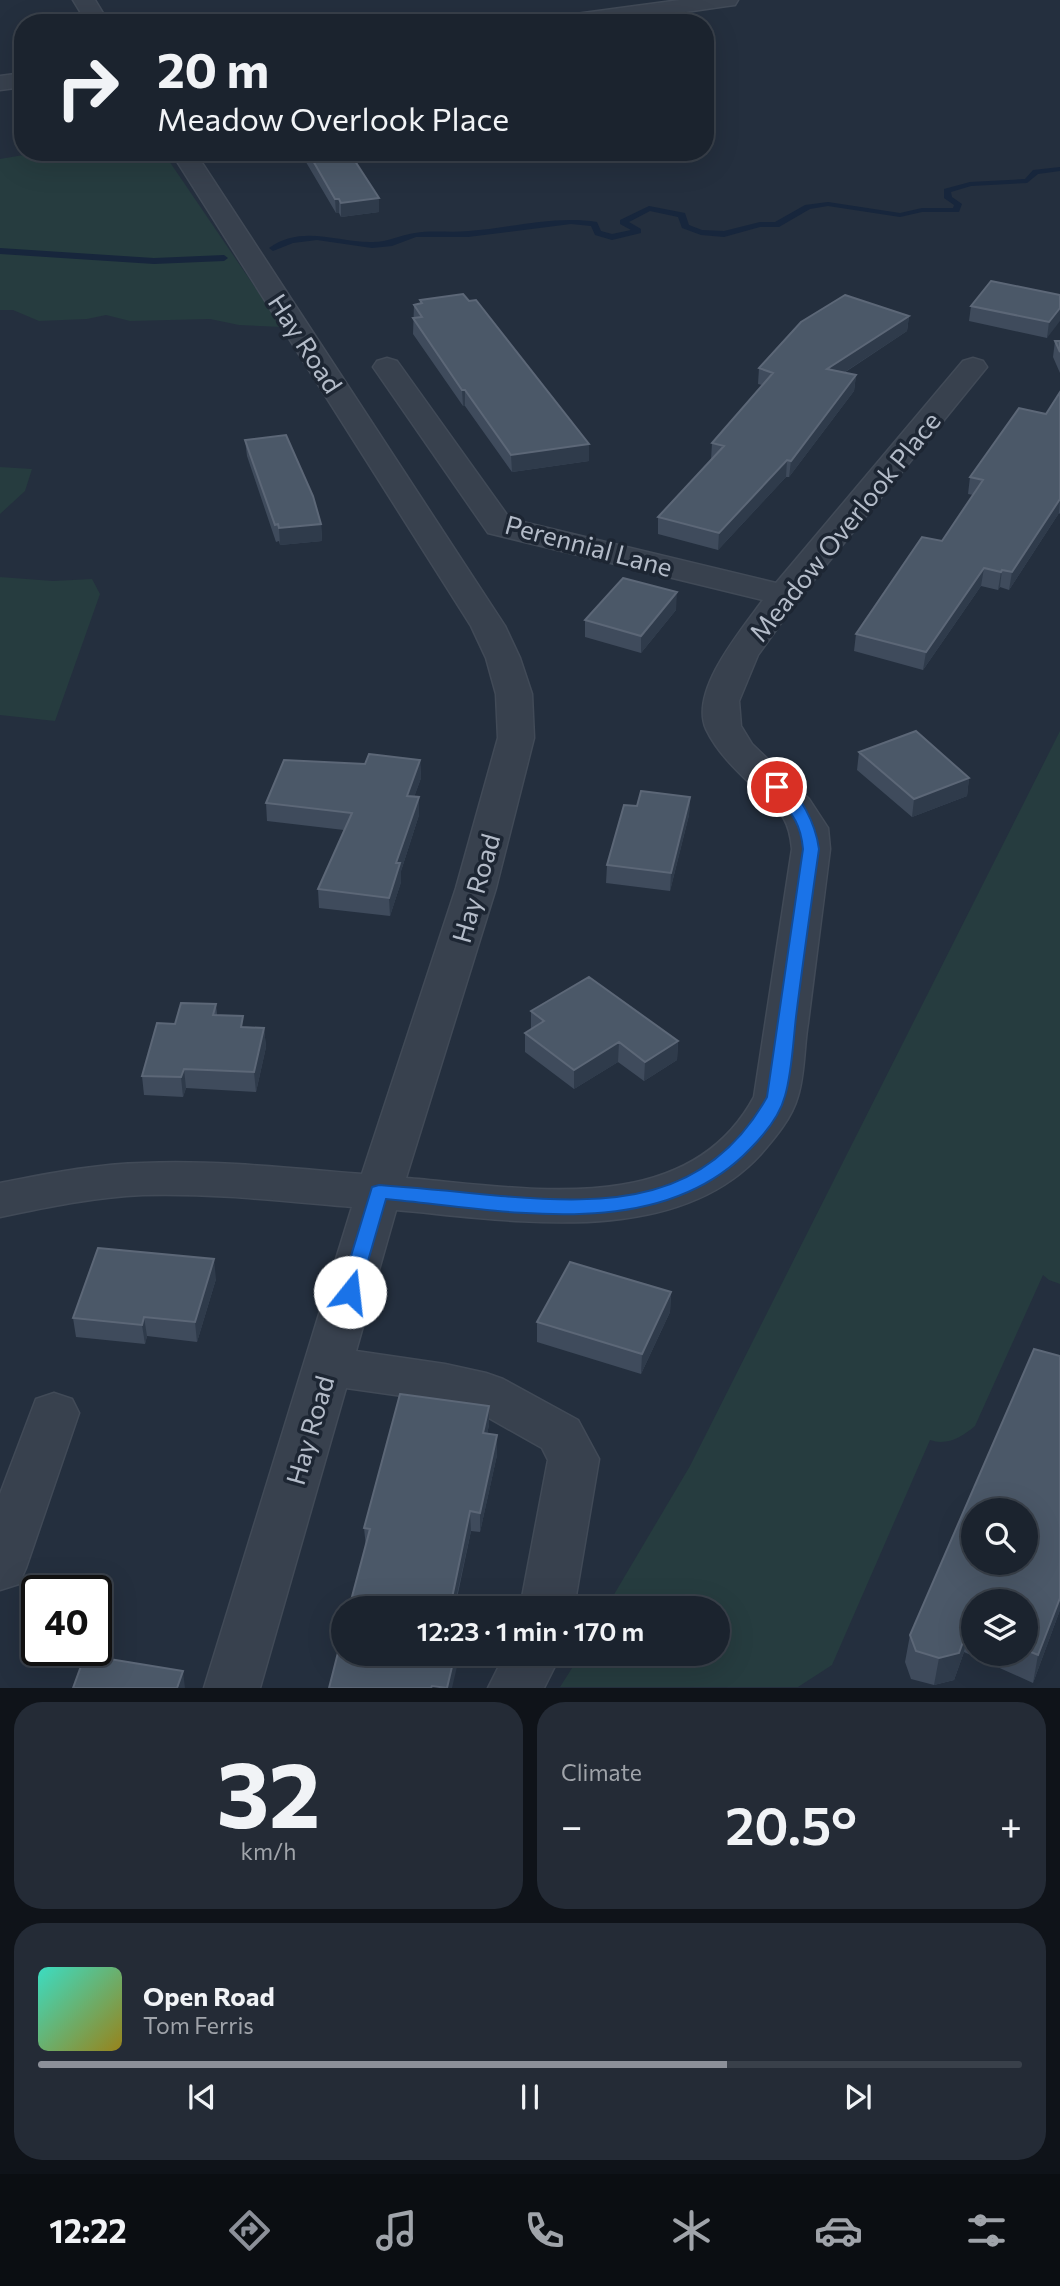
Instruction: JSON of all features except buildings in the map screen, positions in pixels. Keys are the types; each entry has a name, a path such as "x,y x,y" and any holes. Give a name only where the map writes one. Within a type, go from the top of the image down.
{"street":[{"path":"626,14 726,0"},
{"name":"Hay Road","path":"189,161 488,626 503,658 514,694 516,738 476,888 379,1192 232,1688"},
{"name":"Perennial Lane","path":"387,367 499,526 784,594"},
{"name":"Meadow Overlook Place","path":"0,1200 65,1187 141,1179 217,1179 558,1207 598,1207 655,1197 695,1181 731,1157 758,1129 776,1097 811,849 809,828 796,807 737,750 723,726 721,701 741,654 784,594 973,367"},
{"path":"328,1366 445,1383 486,1393 560,1434 574,1459 549,1596"},
{"path":"0,1568 54,1413"},
{"path":"515,1688 527,1666"}],"green space":[{"path":"14,157 14,161 169,161 282,327 239,325 210,319 130,321 106,315 87,319 39,321 13,310 0,310 0,159"},
{"path":"0,467 32,469 25,491 0,514"},
{"path":"0,577 53,581 92,579 100,594 55,721 0,715"},
{"path":"1060,731 1060,1284 1043,1275 975,1426 954,1439 942,1442 930,1440 832,1665 798,1687 560,1687 573,1666 730,1666 730,1596 613,1596 690,1466"}],"waterway":[{"path":"273,248 291,241 317,237 372,245 392,243 415,235 468,234 571,222 594,224 598,233 612,237 638,231 623,222 649,208 682,215 685,226 701,232 724,234 760,224 776,225 808,207 828,204 900,215 922,210 956,210 958,204 948,198 947,191 970,184 1027,181 1036,172 1060,169"},
{"path":"0,251 154,261 224,258"}],"route":[{"path":"350,1292 379,1192 558,1207 598,1207 655,1197 695,1181 731,1157 758,1129 776,1097 811,849 809,828 796,807 777,787"}]}
